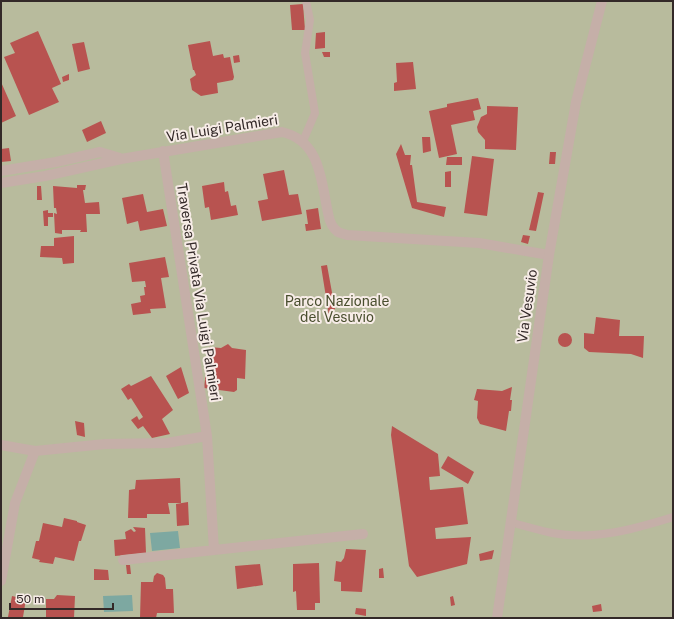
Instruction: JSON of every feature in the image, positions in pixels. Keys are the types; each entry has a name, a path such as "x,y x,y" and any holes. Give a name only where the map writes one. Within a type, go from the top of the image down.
{"street":[{"name":"Via Vesuvio","path":"496,618 549,256 576,102 602,1"},
{"name":"Via Luigi Palmieri","path":"1,183 45,176 163,151 282,132 291,134 303,141 315,156 330,222 337,232 347,235 479,243 549,256"},
{"name":"Traversa Privata Via Luigi Palmieri","path":"163,151 207,436 214,550"},
{"path":"1,171 56,162 100,152 120,159"},
{"path":"1,445 35,451 105,444 168,443 207,436"},
{"path":"1,581 16,503 35,451"},
{"path":"123,560 363,534"}],"lane":[{"path":"303,141 315,113 305,53 310,20 306,1"},
{"path":"510,522 553,534 590,536 631,530 673,517"}],"green space":[{"name":"Parco Nazionale del Vesuvio","path":"1,1 673,1 673,618 1,618"}],"water":[{"path":"178,531 180,548 152,551 150,533"},
{"path":"132,595 133,611 104,612 103,596"}],"building":[{"path":"303,4 305,30 292,30 290,5"},
{"path":"38,31 61,84 52,88 59,102 29,115 4,57 15,53 10,43"},
{"path":"325,32 325,48 315,49 316,33"},
{"path":"210,41 213,56 223,54 224,58 230,57 234,77 233,80 217,83 218,93 201,96 192,90 190,79 196,75 193,70 188,45"},
{"path":"84,42 90,69 78,72 72,44"},
{"path":"322,52 330,52 330,57 324,57"},
{"path":"239,55 240,62 234,63 233,56"},
{"path":"413,62 416,89 394,91 394,83 397,82 396,63"},
{"path":"69,74 69,80 63,82 62,77"},
{"path":"1,82 16,116 1,123"},
{"path":"478,98 481,109 473,111 475,120 451,125 457,154 439,158 429,111 447,107 447,104"},
{"path":"487,106 518,107 516,150 485,149 485,140 478,132 477,127 481,117 487,114"},
{"path":"101,121 106,133 87,142 82,130"},
{"path":"422,137 430,137 431,151 423,153"},
{"path":"401,144 405,155 411,155 410,165 412,165 417,202 446,207 444,217 412,208 396,154"},
{"path":"9,148 11,161 1,162 1,149"},
{"path":"550,152 556,152 555,164 549,164"},
{"path":"472,156 494,159 487,216 464,213"},
{"path":"447,157 462,157 462,165 446,165"},
{"path":"284,170 289,195 298,194 302,214 262,221 258,201 268,199 263,174"},
{"path":"451,171 451,187 445,187 445,172"},
{"path":"224,182 225,192 228,191 231,206 236,205 238,215 211,220 209,207 205,208 202,186"},
{"path":"77,185 86,185 85,190 83,190 85,203 99,202 100,214 86,214 87,232 80,232 81,230 62,230 62,234 55,233 54,213 57,214 56,208 54,208 53,186 77,188"},
{"path":"37,186 41,186 42,200 37,200"},
{"path":"538,192 544,193 536,231 529,230"},
{"path":"143,194 147,212 163,209 167,226 140,231 138,221 127,224 122,198"},
{"path":"318,208 321,229 306,231 305,224 308,224 306,210"},
{"path":"48,210 48,213 53,213 53,217 48,217 48,226 44,226 43,211"},
{"path":"523,235 530,236 528,244 521,242"},
{"path":"74,236 74,263 63,264 62,258 40,257 41,246 54,246 54,238"},
{"path":"165,257 169,277 161,278 166,308 150,309 151,313 133,315 131,304 141,302 140,296 145,295 144,287 146,287 145,281 132,282 129,263"},
{"path":"327,265 335,309 329,316 321,266"},
{"path":"596,317 620,320 619,336 644,336 643,358 631,354 589,352 584,348 584,333 594,334"},
{"path":"565,333 570,335 572,340 570,345 565,347 560,345 558,340 560,335"},
{"path":"228,344 232,348 246,350 245,379 237,378 237,390 234,392 204,388 209,347 221,348"},
{"path":"181,367 189,393 178,399 166,376"},
{"path":"151,376 173,410 162,419 170,434 152,438 143,426 138,429 131,420 137,416 139,420 143,417 131,398 128,400 121,389 129,384 131,386"},
{"path":"512,387 510,400 512,400 511,411 509,411 506,431 480,424 477,418 478,401 474,400 477,389 502,391"},
{"path":"75,421 84,423 85,437 77,435"},
{"path":"392,426 438,454 440,476 429,477 430,490 463,487 468,524 435,528 436,539 471,537 467,564 417,577 409,566 391,435"},
{"path":"448,456 474,472 468,484 441,468"},
{"path":"180,478 181,503 168,503 170,514 147,514 147,518 128,518 129,490 135,489 136,480"},
{"path":"188,502 189,525 177,526 176,504"},
{"path":"64,518 86,525 81,541 79,541 74,561 55,557 53,564 39,562 40,560 32,558 36,541 39,541 43,523 62,527"},
{"path":"133,527 145,528 146,553 115,556 114,540 126,539 125,532 131,529 134,532 136,531"},
{"path":"346,549 366,550 362,592 341,591 341,582 334,581 336,561 341,562 344,558"},
{"path":"494,550 492,559 480,561 479,554"},
{"path":"319,563 320,603 315,603 315,610 297,610 296,591 293,592 293,564"},
{"path":"260,564 263,585 237,589 235,566"},
{"path":"126,565 130,565 131,574 127,574"},
{"path":"383,568 384,578 379,578 379,569"},
{"path":"94,569 108,570 109,580 94,580"},
{"path":"157,573 163,575 165,578 166,589 173,589 174,613 157,613 156,618 140,618 141,582 153,582 154,576"},
{"path":"57,595 75,596 74,618 46,617 46,599 54,599"},
{"path":"12,596 26,599 23,617 8,617"},
{"path":"453,596 455,605 451,606 450,597"},
{"path":"601,604 602,611 593,612 592,606"},
{"path":"356,608 366,609 366,616 355,614"}]}
